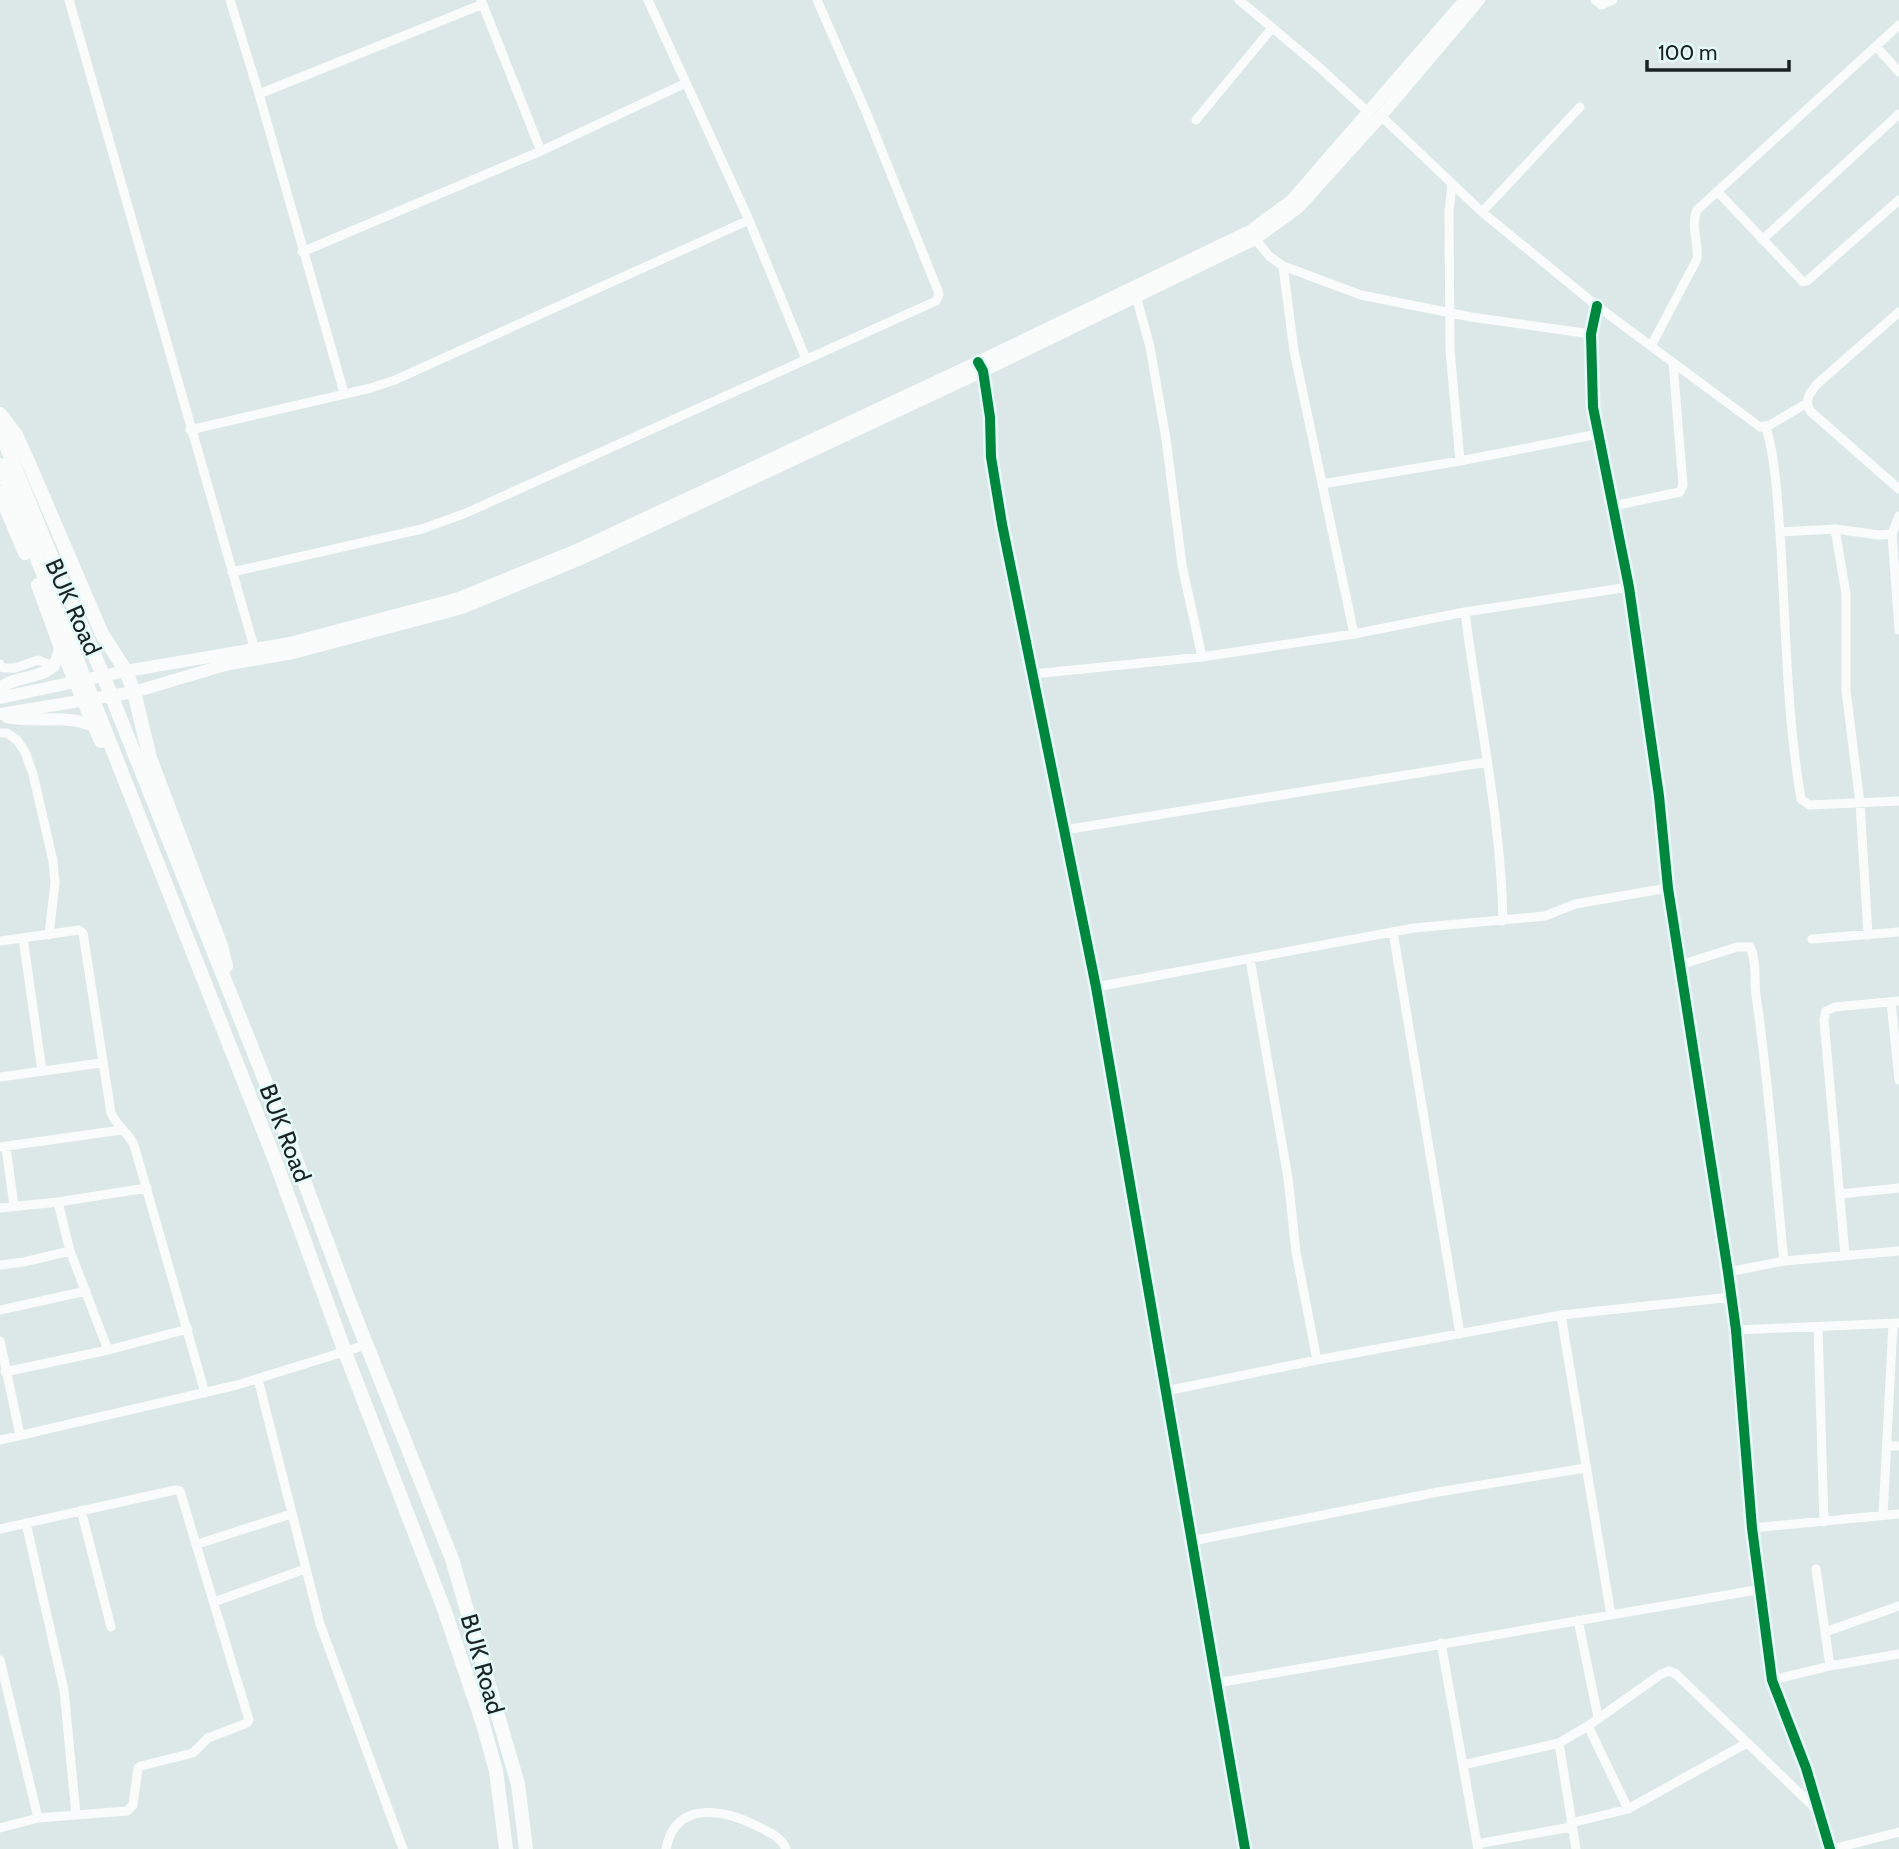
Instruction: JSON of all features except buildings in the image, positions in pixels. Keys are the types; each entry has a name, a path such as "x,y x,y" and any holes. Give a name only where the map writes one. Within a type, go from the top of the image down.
{"main road":[{"path":"0,698 126,671 256,655 366,635 462,608 583,558 783,459 1136,296 1298,208 1465,0"},
{"path":"1375,114 1479,0"},
{"path":"981,367 1252,235"},
{"path":"0,414 16,435 102,634 126,671 134,692 150,758 221,946 226,968 225,985"},
{"name":"BUK Road","path":"0,431 103,675 452,1559 518,1784 526,1849"},
{"name":"BUK Road","path":"0,466 275,1160 345,1352 444,1609 496,1771 506,1849"},
{"path":"0,493 82,701 121,786 204,993 217,1011"},
{"path":"0,688 6,683 55,667 60,645"},
{"path":"0,715 134,692 256,655"},
{"path":"0,715 19,720 67,718 94,726"}],"street":[{"path":"69,0 256,655"},
{"path":"230,0 344,393"},
{"path":"648,0 749,220 806,359"},
{"path":"232,572 422,529 466,513 936,301 939,295 867,114 817,0"},
{"path":"1238,0 1407,138 1482,212 1597,306 1760,427 1766,427 1807,403"},
{"path":"1595,0 1602,5 1613,0"},
{"path":"259,94 482,2 541,151"},
{"path":"1651,346 1697,259 1693,219 1697,209 1899,25"},
{"path":"1196,120 1272,28"},
{"path":"1876,46 1899,72"},
{"path":"302,252 541,151 686,83"},
{"path":"1482,212 1580,107"},
{"path":"1762,240 1899,114"},
{"path":"1452,185 1449,211 1451,363 1460,461"},
{"path":"1717,191 1801,281 1807,281 1899,200"},
{"path":"190,430 395,380 749,220"},
{"path":"1252,235 1269,256 1283,266 1361,295 1450,313 1591,334"},
{"path":"1283,266 1294,351 1353,634"},
{"path":"1136,296 1155,378 1166,439 1180,553 1202,657"},
{"path":"1597,306 1591,334 1592,407 1629,587 1659,796 1668,888 1732,1297 1752,1528 1772,1680 1806,1768 1831,1849 1899,1832"},
{"path":"1899,312 1816,385 1807,403 1810,411 1899,489"},
{"path":"1613,506 1680,492 1683,485 1673,363"},
{"path":"981,367 990,417 991,457 997,497 1096,986 1245,1849"},
{"path":"1766,427 1774,460 1788,690 1801,799 1809,805 1899,802"},
{"path":"1322,484 1598,434"},
{"path":"1899,516 1892,534 1899,630"},
{"path":"1780,532 1835,529 1879,535 1892,534"},
{"path":"1835,529 1846,594 1846,690 1860,803 1868,934"},
{"path":"1033,674 1202,657 1629,587"},
{"path":"1465,612 1487,762 1501,876 1503,920"},
{"path":"0,664 3,668 15,668 38,660 55,667"},
{"path":"0,733 7,733 17,740 25,752 33,775 53,861 55,883 49,934"},
{"path":"1065,830 1487,762"},
{"path":"1096,986 1393,932 1545,916 1575,904 1668,888"},
{"path":"0,941 79,930 83,933 111,1113 121,1130 130,1136 205,1393"},
{"path":"1393,932 1460,1334"},
{"path":"1812,939 1899,932"},
{"path":"23,938 42,1071"},
{"path":"1680,965 1737,947 1751,947 1784,1261"},
{"path":"1250,959 1286,1165 1296,1252 1317,1360"},
{"path":"1845,1255 1824,1020 1826,1010 1895,1002 1899,1080"},
{"path":"0,1077 102,1063"},
{"path":"13,1206 3,1147 121,1130"},
{"path":"0,1208 146,1188"},
{"path":"1840,1194 1899,1188"},
{"path":"58,1202 69,1251 108,1350"},
{"path":"0,1265 69,1251"},
{"path":"1728,1272 1784,1261 1899,1251"},
{"path":"0,1310 86,1291"},
{"path":"1166,1391 1561,1315 1732,1297"},
{"path":"1561,1315 1611,1615"},
{"path":"1736,1330 1896,1324"},
{"path":"1883,1515 1891,1327 1896,1324"},
{"path":"1818,1327 1824,1522"},
{"path":"5,1372 108,1350 188,1329"},
{"path":"0,1341 20,1435"},
{"path":"0,1440 205,1393 366,1345"},
{"path":"258,1379 320,1624 403,1849"},
{"path":"1888,1446 1899,1446"},
{"path":"1192,1541 1438,1492 1586,1468"},
{"path":"0,1529 180,1491 198,1544 248,1720 247,1723 208,1738 193,1753 138,1768 131,1809 38,1818 0,1828"},
{"path":"81,1510 111,1627"},
{"path":"198,1544 291,1514"},
{"path":"1752,1528 1899,1514"},
{"path":"26,1523 64,1690 76,1815"},
{"path":"214,1602 304,1569"},
{"path":"1816,1569 1830,1666"},
{"path":"1217,1683 1762,1589"},
{"path":"1825,1632 1899,1606"},
{"path":"1578,1620 1598,1717"},
{"path":"1441,1643 1478,1847 1628,1809 1747,1743"},
{"path":"1772,1680 1899,1654"},
{"path":"0,1660 38,1818"},
{"path":"1464,1765 1559,1743 1588,1726 1661,1674 1670,1671 1819,1812"},
{"path":"1588,1726 1628,1809"},
{"path":"1559,1743 1576,1849"},
{"path":"666,1849 671,1830 677,1824 695,1813 706,1812 737,1815 782,1841 786,1849"}],"cycle path":[{"path":"1597,306 1591,334 1593,407 1629,587 1659,796 1668,888 1728,1272 1736,1330 1752,1528 1772,1680 1806,1768 1830,1849"},
{"path":"978,362 983,371 990,417 991,457 1002,524 1096,987 1245,1849"}]}
